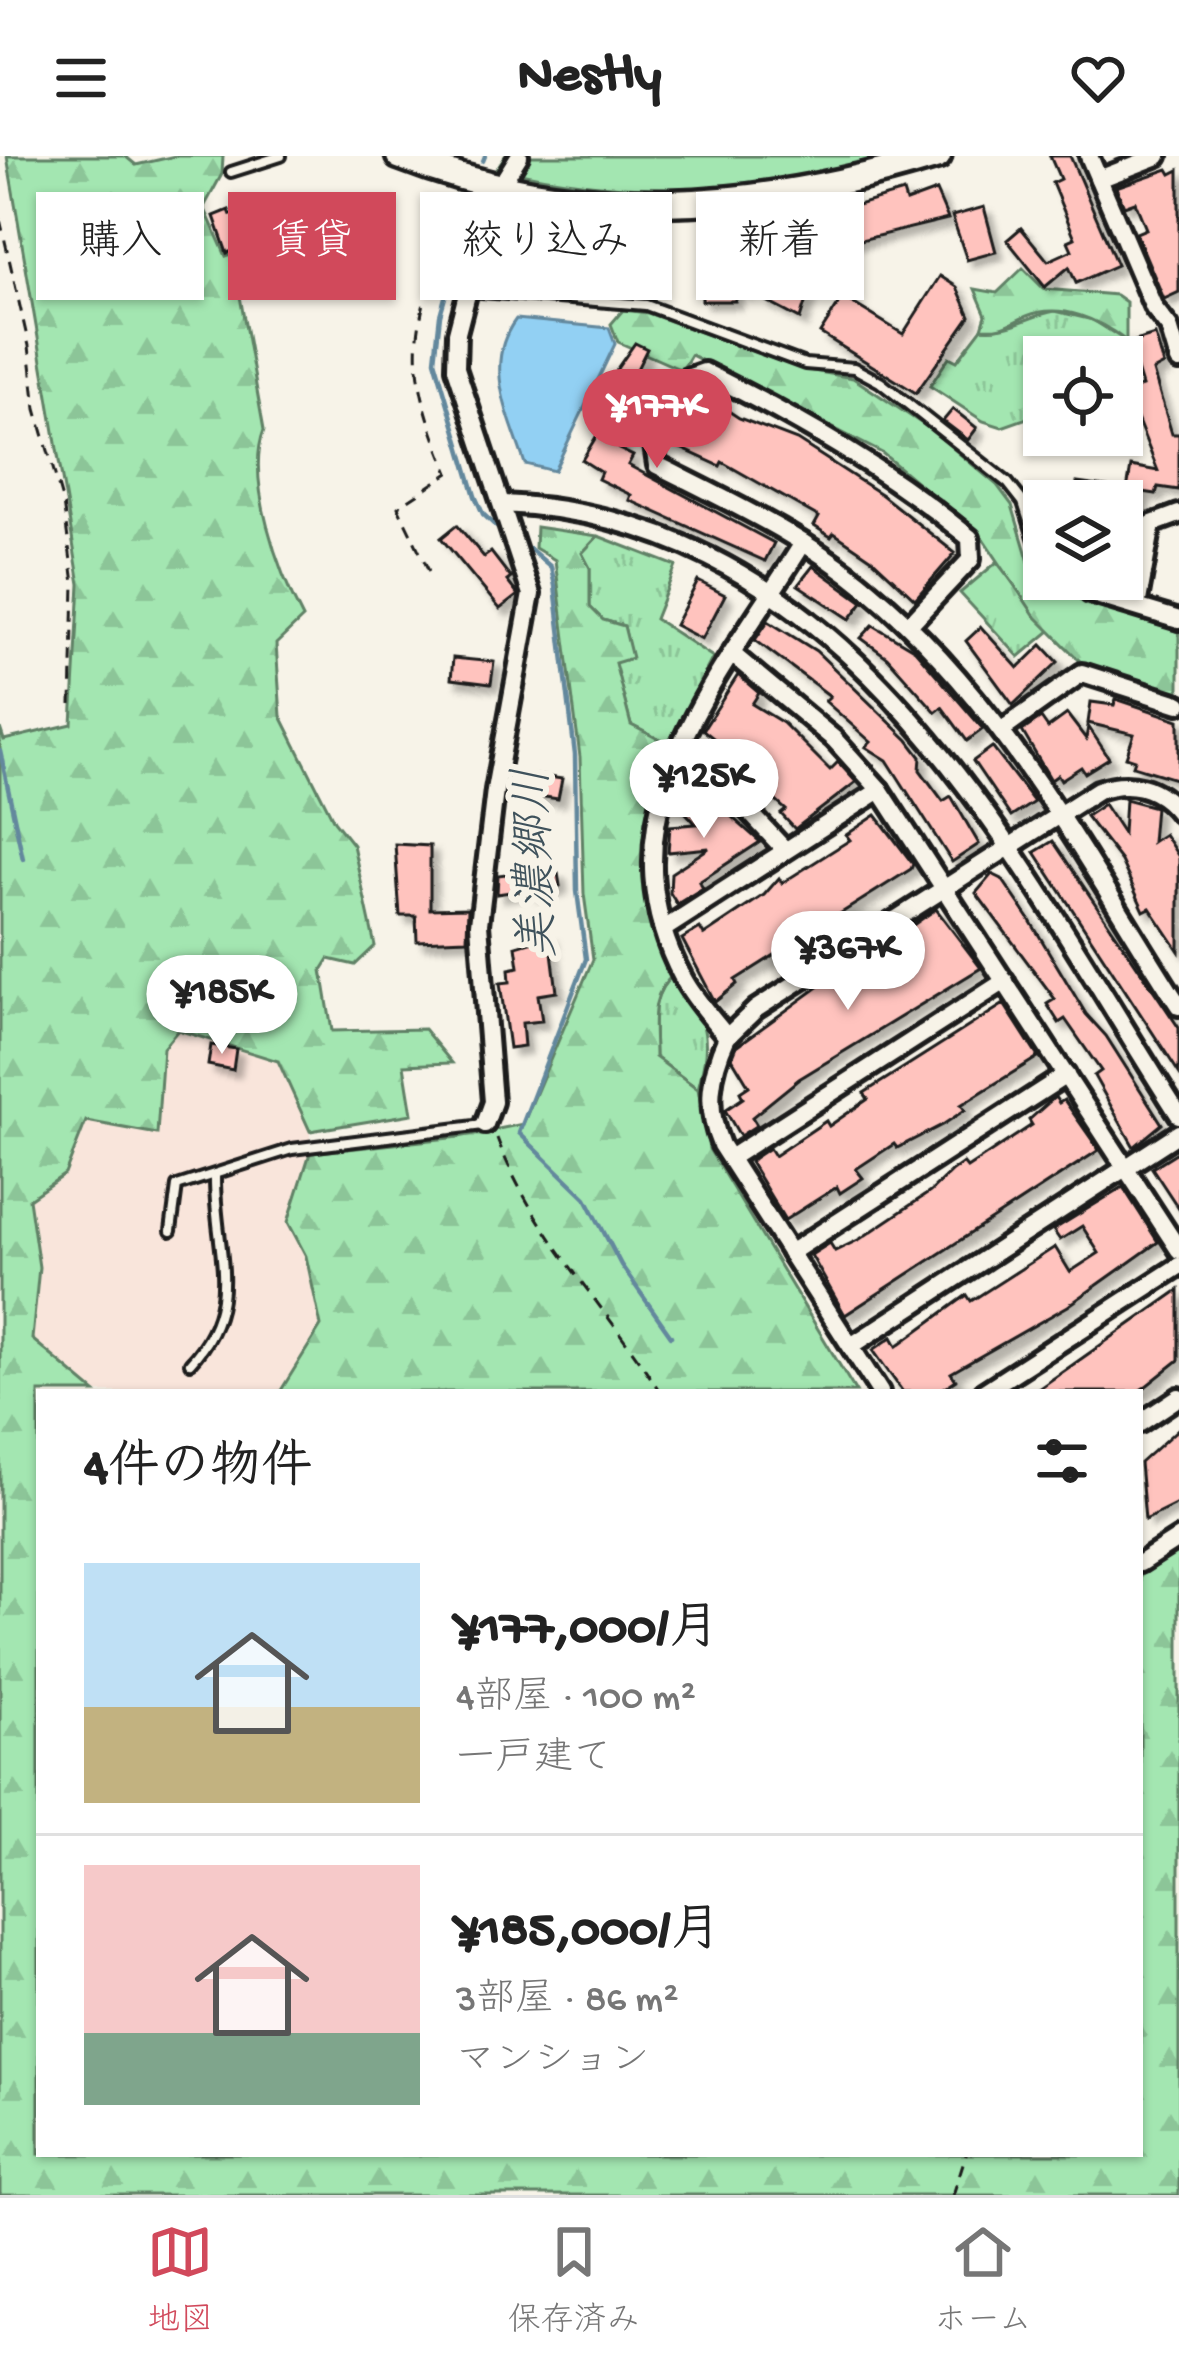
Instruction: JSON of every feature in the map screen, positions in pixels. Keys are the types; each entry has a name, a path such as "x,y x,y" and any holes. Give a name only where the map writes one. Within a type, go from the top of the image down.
{"main road":[{"path":"398,156 496,186 578,201 718,203 819,190 938,156"}],"street":[{"path":"494,192 519,156"},
{"path":"1089,156 1154,308 1169,327 1179,361"},
{"path":"1099,179 1158,156"},
{"path":"465,300 457,333 456,368 531,594 478,924 493,1102 484,1124"},
{"path":"909,625 971,559 970,538 900,481 813,426 704,372 687,378 654,446 657,465 802,543 909,625 1002,730 1179,1006"},
{"path":"504,504 558,507 683,547 772,594 828,634 900,701 960,775 1179,1114"},
{"path":"1137,606 1152,524 1179,514"},
{"path":"727,1037 685,982 664,929 654,879 653,840 675,750 802,543"},
{"path":"1123,600 1179,620"},
{"path":"732,654 834,739 880,790 1179,1250"},
{"path":"1002,730 1082,673 1179,704"},
{"path":"675,750 729,790 785,850"},
{"path":"878,1389 712,1124 710,1085 727,1037 756,1009 1114,784 1147,788 1179,813"},
{"path":"664,929 880,790"},
{"path":"730,1158 1005,981"},
{"path":"790,1253 1066,1075"},
{"path":"850,1346 1179,1133"},
{"path":"989,1389 1179,1266"},
{"path":"1143,1421 1179,1397"},
{"path":"1143,1561 1179,1538"}],"lane":[{"path":"231,172 281,156"},
{"path":"587,300 646,305 805,364 854,368 880,382 1008,483 1023,502"},
{"path":"171,1231 177,1186 292,1149 484,1124"},
{"path":"190,1363 209,1342 223,1305 215,1176"}],"path":[{"path":"429,571 398,507 449,472 419,389 417,318 467,178"},
{"path":"0,219 71,563 71,705"},
{"path":"484,1124 496,1132 517,1190 551,1244 622,1330 658,1389"},
{"path":"953,2195 965,2157"}],"shaded area":[{"path":"178,1030 278,1061 310,1131 310,1153 288,1222 306,1256 321,1327 282,1389 91,1389 32,1339 39,1267 29,1199 65,1174 86,1121 157,1133 163,1047"}],"green space":[{"path":"7,156 125,156 136,165 175,156 223,156 222,174 204,207 228,255 228,300 241,300 264,430 259,474 267,526 303,618 276,644 281,716 334,821 353,845 375,946 355,965 329,959 322,970 332,1031 424,1029 452,1063 404,1065 412,1114 310,1131 278,1061 178,1030 163,1048 157,1134 86,1121 65,1174 29,1199 39,1267 32,1339 91,1389 36,1389 36,2157 1143,2157 1143,1574 1179,1550 1179,2195 0,2195 0,728 4,740 72,724 80,584"},
{"path":"505,156 895,156 746,185 647,188 597,185 497,168"},
{"path":"1023,268 1044,289 1116,295 1126,302 1126,336 1092,320 1053,311 982,328 986,315 975,289 997,293"},
{"path":"623,310 648,313 802,369 853,378 930,429 997,485 1012,505 1023,542 1023,598 982,537 882,453 691,355 682,370 618,342 611,324"},
{"path":"1055,311 1093,320 1118,336 1023,336 1023,420 1002,427 983,421 930,386 949,357 957,361 982,328"},
{"path":"536,527 598,536 582,553 590,568 590,607 603,620 624,626 632,658 615,663 631,725 668,744 649,801 646,830 649,889 674,975 657,1001 655,1057 698,1089 709,1149 854,1389 282,1389 321,1326 306,1256 288,1222 310,1153 459,1137 523,1124 593,959 584,894 580,757 555,560 535,548"},
{"path":"598,536 676,566 655,619 713,657 668,744 631,725 614,662 631,658 624,626 603,620 590,607 590,568 582,553"},
{"path":"997,562 1050,631 1019,657 960,593"},
{"path":"1024,600 1096,600 1179,632 1179,694 1083,664"},
{"path":"674,975 704,1028 698,1089 655,1057 657,1001"}],"water":[{"path":"516,319 609,328 615,344 554,471 525,464 506,408 501,354"}],"building":[{"path":"1050,156 1070,156 1117,265 1076,283 1069,267 1045,287 1007,240 1021,228 1048,261 1072,250 1068,241 1075,238 1052,183 1060,179"},
{"path":"1168,169 1171,174 1179,170 1179,292 1164,299 1136,233 1146,229 1135,202 1124,206 1116,187"},
{"path":"936,191 948,219 864,239 864,203 903,192 906,202"},
{"path":"984,207 996,252 967,260 952,216"},
{"path":"228,210 228,253 227,253 214,216"},
{"path":"940,276 957,287 970,316 916,393 820,333 841,300 848,300 903,334"},
{"path":"764,300 806,300 800,319"},
{"path":"1155,335 1164,365 1153,371 1172,434 1179,434 1179,490 1158,487 1156,494 1143,492 1143,480 1129,480 1131,466 1158,471 1143,434 1143,339"},
{"path":"635,343 647,349 629,385 645,393 619,449 633,456 628,465 774,543 765,561 629,500 631,495 598,479 601,472 582,460 616,404 607,400 621,372 616,370"},
{"path":"705,387 722,396 718,404 739,418 797,440 882,495 955,553 915,599 872,559 834,533 831,537 814,526 819,517 722,462 720,466 670,443"},
{"path":"953,409 977,428 968,440 943,421"},
{"path":"457,525 484,557 491,552 511,578 507,581 518,595 500,609 441,538"},
{"path":"813,566 863,602 850,619 798,585"},
{"path":"698,581 725,595 702,639 675,625"},
{"path":"768,621 816,651 908,740 921,757 920,770 943,801 951,796 979,844 952,862 887,760 866,747 871,742 825,701 830,696 755,640"},
{"path":"873,625 915,650 983,729 967,741 942,707 936,712 887,657 861,638"},
{"path":"981,627 1018,668 1042,645 1058,662 1013,705 966,641"},
{"path":"453,658 494,662 491,684 451,679"},
{"path":"738,675 759,693 752,704 783,723 830,770 838,762 856,782 795,829 781,814 786,810 765,791 771,784 703,730"},
{"path":"1116,699 1179,720 1179,780 1133,766 1135,760 1126,757 1134,734 1088,723 1091,702 1114,705"},
{"path":"1067,714 1086,739 1088,726 1109,758 1085,773 1081,767 1061,780 1058,775 1051,780 1022,731 1041,718 1048,728"},
{"path":"992,747 1034,802 1011,817 973,761"},
{"path":"522,773 562,779 558,799 519,793"},
{"path":"689,779 760,842 699,882 703,888 677,904 670,893 671,873 709,848 668,852 670,826 696,824 675,801"},
{"path":"1125,799 1155,807 1152,842 1164,834 1179,857 1179,951 1150,908 1144,911 1121,861 1086,816 1104,804 1123,833"},
{"path":"876,815 913,864 911,869 735,980 737,984 715,1002 682,939 700,928 704,935 764,895 779,878 782,883 850,840 846,835"},
{"path":"1053,841 1179,1028 1179,1073 1035,852"},
{"path":"395,844 430,846 430,909 468,908 467,939 417,941 416,916 400,916"},
{"path":"522,872 524,890 497,894 498,875"},
{"path":"558,873 560,886 532,894 529,877"},
{"path":"992,874 1002,879 1028,917 1086,1014 1106,1036 1162,1124 1134,1147 1094,1076 1101,1071 1065,1019 1059,1023 1047,1004 1055,999 976,893"},
{"path":"936,909 981,968 799,1079 752,1117 757,1125 740,1136 725,1110 743,1098 740,1092 749,1086 732,1058 737,1046 828,980 840,973 843,977 910,936 906,930"},
{"path":"550,936 557,992 538,995 542,1021 522,1023 524,1046 509,1048 500,983 510,982 509,969 519,967 516,946"},
{"path":"1004,1004 1038,1057 961,1105 965,1110 944,1124 897,1148 894,1144 856,1169 863,1178 840,1193 837,1187 785,1220 750,1162 754,1158 769,1148 774,1156 826,1121 829,1126 868,1099 864,1093"},
{"path":"211,1045 236,1049 233,1070 208,1065"},
{"path":"1055,1097 1059,1103 1064,1100 1099,1150 845,1315 811,1255 830,1243 835,1251 860,1239 930,1192 963,1163 967,1168 1032,1125 1029,1120"},
{"path":"1179,1151 1179,1209 1152,1168"},
{"path":"1123,1187 1158,1242 1068,1306 951,1373 956,1380 942,1389 901,1389 873,1350 892,1337 897,1346 967,1295 971,1301 1055,1247 1070,1272 1099,1253 1082,1226 1060,1240 1053,1230"},
{"path":"1179,1290 1179,1360 1145,1387 1038,1389"},
{"path":"1179,1428 1179,1503 1145,1520 1143,1497 1143,1460"}],"waterway":[{"name":"美濃郷川","path":"483,161 485,156"},
{"name":"美濃郷川","path":"444,300 435,360 475,496 483,514 501,531"},
{"name":"美濃郷川","path":"530,549 551,567 555,586 575,755 577,891 586,959 519,1133 586,1198 621,1265 671,1336"},
{"path":"0,751 23,859"}]}
